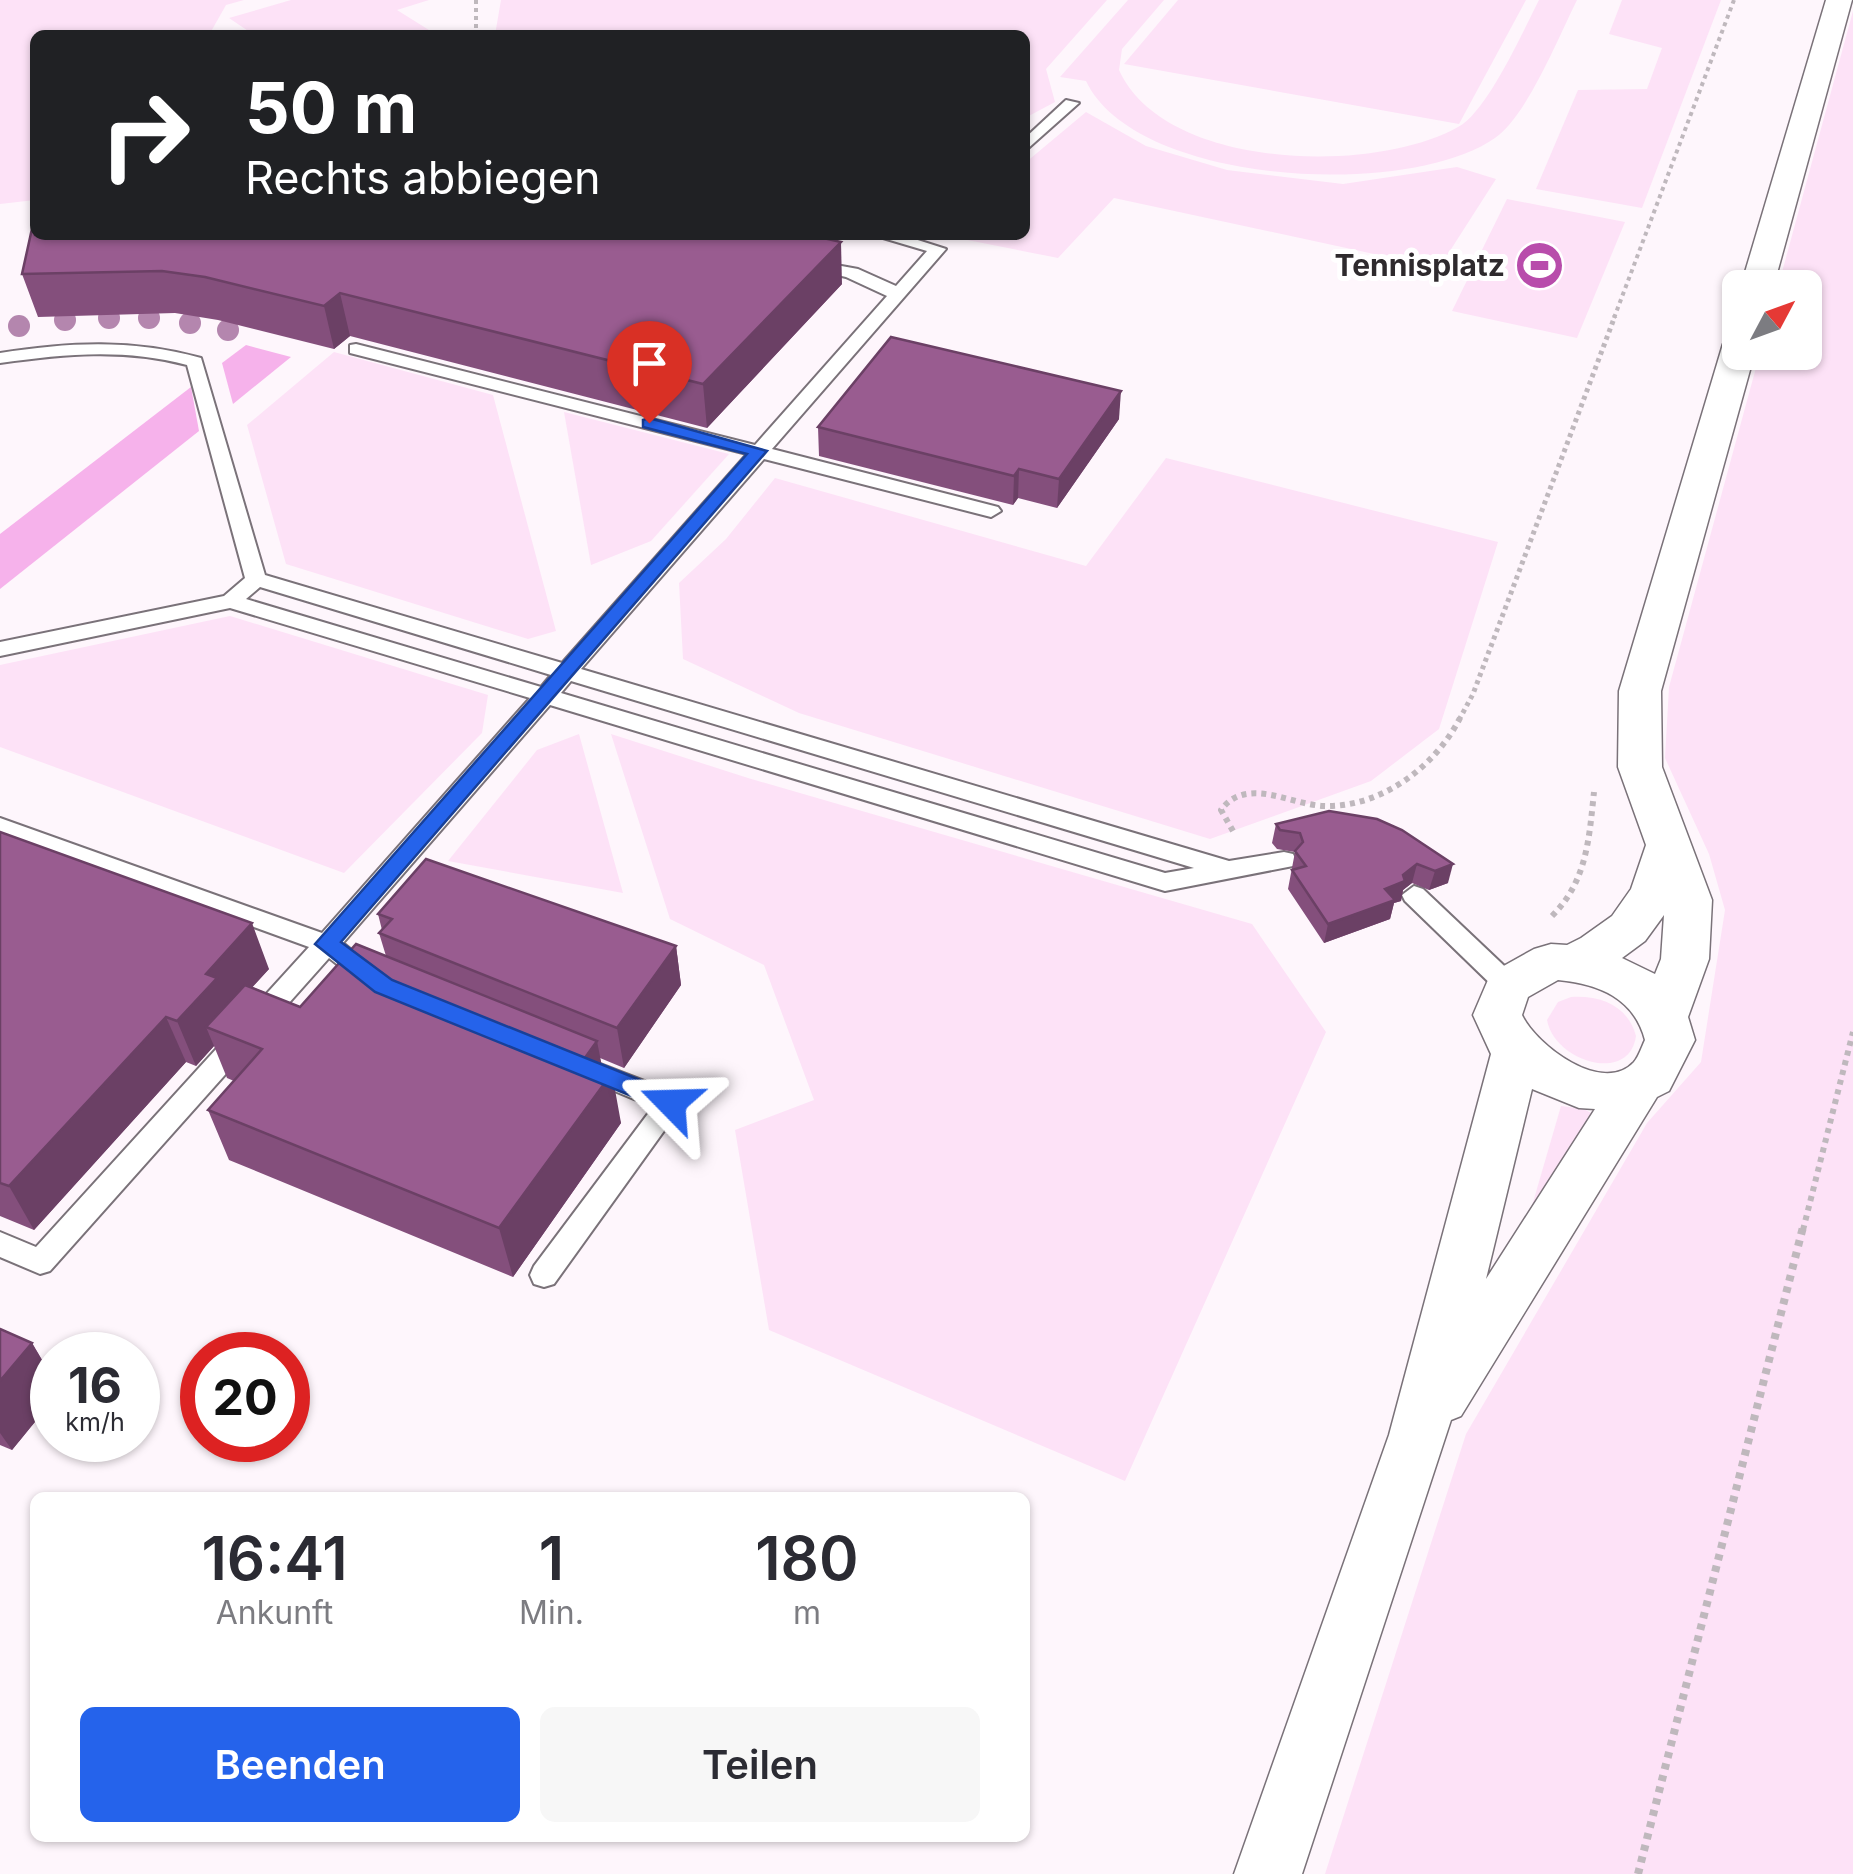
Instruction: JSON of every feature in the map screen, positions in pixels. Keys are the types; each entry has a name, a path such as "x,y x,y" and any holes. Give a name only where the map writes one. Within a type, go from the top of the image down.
{"street":[{"path":"1761,270 1839,0"},
{"path":"1664,1017 1685,960 1689,900 1640,766 1640,691 1733,370"},
{"path":"1575,963 1620,938 1651,904 1669,844"},
{"path":"1418,1435 1638,1084 1659,1069 1670,1040 1657,1005 1630,980 1575,963 1551,962 1492,972 1504,1037 1535,1070 1579,1088 1598,1090 1638,1084"},
{"path":"1268,1874 1418,1435 1516,1053"}],"lane":[{"path":"1030,141 1071,103"},
{"path":"0,1244 40,1262 327,944 938,249 924,240"},
{"path":"799,261 852,274 898,294"},
{"path":"0,358 85,346 154,348 195,362 256,580"},
{"path":"356,349 991,511"},
{"path":"256,580 1229,870"},
{"path":"231,601 256,580"},
{"path":"0,649 231,601 1165,882 1284,860"},
{"path":"0,826 327,944 384,986"},
{"path":"1414,896 1492,972"},
{"path":"544,1275 671,1103 563,1059"}],"path":[{"path":"476,0 477,30"},
{"path":"1256,866 1221,810 1225,801 1248,793 1326,806 1368,798 1409,776 1438,754 1473,694 1734,0"},
{"path":"1492,972 1574,898 1585,868 1596,780"},
{"path":"1638,1874 1853,1032"}],"shaded area":[{"path":"0,0 244,0 226,5 212,30 30,30 30,201 0,204"},
{"path":"291,0 429,0 397,10 429,30 247,30 229,18"},
{"path":"501,0 1107,0 1046,69 1055,102 1030,115 1030,30 496,30"},
{"path":"1128,0 1164,0 1122,49 1119,70 1143,103 1179,128 1224,145 1274,154 1325,156 1376,152 1421,142 1458,127 1469,119 1492,88 1539,0 1577,0 1530,94 1495,138 1455,157 1402,170 1341,174 1277,172 1215,161 1159,143 1114,116 1086,81 1060,77"},
{"path":"1178,0 1526,0 1459,124 1124,64"},
{"path":"1622,0 1721,0 1642,208 1536,189 1578,90 1647,89 1662,48 1609,34"},
{"path":"1853,11 1853,1874 1325,1874 1466,1434 1647,1123 1701,1062 1725,910 1709,854 1665,758 1669,687 1755,370 1822,370 1822,270 1783,270"},
{"path":"1086,112 1146,146 1227,170 1343,184 1457,167 1496,179 1439,268 1114,198 1058,258 967,240 1030,240 1030,159"},
{"name":"Tennisplatz","path":"1507,199 1625,222 1577,338 1452,311"},
{"path":"246,345 291,357 233,404 222,363"},
{"path":"334,352 493,395 556,631 528,639 286,564 247,425"},
{"path":"191,387 199,431 0,589 0,534"},
{"path":"564,412 729,454 651,541 591,565"},
{"path":"1166,458 1498,542 1439,729 1371,781 1210,839 799,713 683,659 679,583 726,539 775,478 1086,566"},
{"path":"230,616 488,695 482,733 344,873 0,747 0,665"},
{"path":"579,734 623,893 448,861 537,750"},
{"path":"611,734 748,778 1252,924 1326,1032 1125,1481 769,1330 735,1130 814,1100 764,965 670,919"},
{"path":"1571,997 1593,998 1620,1010 1636,1036 1630,1051 1620,1060 1607,1063 1592,1062 1563,1047 1547,1020 1558,1002"},
{"path":"1561,1106 1593,1114 1527,1223"}],"building":[{"path":"30,238 841,242 703,384 340,293 324,306 205,277 162,271 22,274"},
{"path":"891,337 1121,391 1059,479 1019,469 1014,476 818,427"},
{"path":"1329,811 1377,819 1402,830 1453,864 1435,871 1417,864 1403,875 1405,881 1385,889 1395,900 1328,924 1292,870 1306,866 1295,851 1303,842 1300,833 1280,830 1276,824"},
{"path":"0,832 252,923 206,974 217,978 177,1021 166,1017 9,1186 0,1183"},
{"path":"426,859 676,946 617,1028 379,933 392,919 378,914"},
{"path":"356,944 597,1041 582,1062 612,1073 499,1228 208,1110 262,1049 206,1027 245,985 300,1007"},
{"path":"0,1329 30,1345 0,1381"}],"place":[{"name":"Tennisplatz","path":"1540,266"}],"route":[{"path":"649,423 758,451 327,944 384,986 671,1103"}]}
